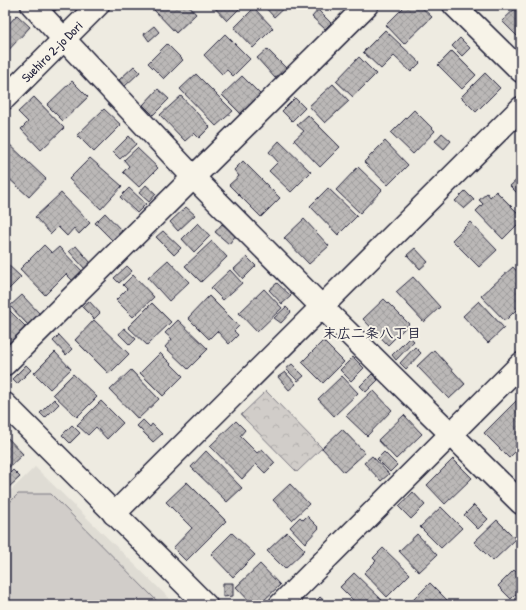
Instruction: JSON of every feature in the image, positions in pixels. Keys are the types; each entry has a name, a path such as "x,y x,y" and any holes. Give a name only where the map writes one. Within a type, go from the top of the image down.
{"street":[{"path":"32,5 194,178 322,307 521,503"},
{"name":"Suehiro 2-jo Dori","path":"5,98 98,5"},
{"path":"5,364 194,178 366,5"},
{"path":"454,5 521,71"},
{"path":"114,514 521,108"},
{"path":"280,605 521,364"},
{"path":"5,404 206,605"}],"shaded area":[{"path":"35,467 176,605 5,605 5,496"}],"green space":[{"path":"266,391 322,448 297,472 241,415"},
{"path":"18,494 51,494 161,605 5,605 5,507"}],"building":[{"path":"50,5 62,5 55,11"},
{"path":"159,5 188,5 196,14 176,33 154,10"},
{"path":"212,5 243,5 227,21"},
{"path":"263,5 287,5 274,17"},
{"path":"419,5 432,17 404,44 386,25 403,8 401,6"},
{"path":"519,5 521,5 521,40 502,21"},
{"path":"254,8 273,28 253,48 234,28"},
{"path":"318,10 331,23 325,29 312,17"},
{"path":"17,15 30,27 5,54 5,28"},
{"path":"154,26 159,32 149,41 144,34"},
{"path":"385,30 420,63 411,72 394,56 381,69 363,52"},
{"path":"225,34 250,59 233,76 227,70 222,74 204,55"},
{"path":"460,38 470,48 462,56 452,46"},
{"path":"167,44 183,60 164,79 148,63"},
{"path":"267,49 286,68 275,78 257,58"},
{"path":"452,51 476,75 462,89 438,65"},
{"path":"359,57 376,74 353,97 336,81"},
{"path":"134,66 140,72 124,87 119,80"},
{"path":"485,73 500,88 476,112 461,97"},
{"path":"196,74 233,111 216,126 180,89"},
{"path":"242,76 261,95 241,114 222,95"},
{"path":"72,81 88,97 63,121 47,105"},
{"path":"333,84 349,101 325,123 309,106"},
{"path":"158,89 169,99 153,115 143,105"},
{"path":"181,96 210,127 199,138 194,133 185,141 160,115"},
{"path":"34,97 64,128 41,150 21,129 28,122 18,112"},
{"path":"295,98 305,108 292,121 282,111"},
{"path":"104,109 121,125 94,152 77,135"},
{"path":"414,110 435,131 413,154 391,133"},
{"path":"308,115 340,147 320,167 294,140 304,131 297,125"},
{"path":"442,133 451,141 444,149 435,141"},
{"path":"129,136 136,144 120,159 113,152"},
{"path":"6,141 46,179 29,197 5,175"},
{"path":"279,141 311,172 291,192 269,171 278,162 269,152"},
{"path":"385,141 408,165 388,185 364,162"},
{"path":"137,148 158,168 139,187 123,172 129,166 124,160"},
{"path":"90,158 122,186 101,209 69,179"},
{"path":"243,161 280,198 261,217 229,185 239,176 234,170"},
{"path":"358,167 382,190 360,213 336,190"},
{"path":"521,176 521,197 510,186"},
{"path":"146,185 156,194 149,202 139,193"},
{"path":"129,188 146,204 137,213 120,197"},
{"path":"328,188 357,216 338,235 310,206"},
{"path":"465,191 474,200 464,209 455,201"},
{"path":"496,191 521,216 521,221 503,239 476,211 483,204 479,200 487,193 490,197"},
{"path":"61,193 90,223 79,234 74,228 67,236 58,227 51,234 35,217"},
{"path":"186,207 195,215 178,231 170,222"},
{"path":"105,213 122,231 112,240 95,223"},
{"path":"304,219 329,246 309,264 284,238"},
{"path":"470,222 497,250 479,267 452,240"},
{"path":"198,223 210,236 194,252 182,239"},
{"path":"222,224 236,235 229,244 215,232"},
{"path":"163,231 181,248 174,255 156,237"},
{"path":"212,241 227,257 201,282 185,266"},
{"path":"44,245 52,253 59,247 83,272 73,281 66,274 45,295 20,269"},
{"path":"76,246 91,263 85,269 69,251"},
{"path":"415,248 428,262 420,269 407,255"},
{"path":"247,257 256,266 243,279 234,269"},
{"path":"168,260 189,282 169,301 148,278"},
{"path":"5,262 21,277 5,293"},
{"path":"127,266 132,271 119,283 114,278"},
{"path":"513,267 521,276 521,315 516,310 505,321 481,296"},
{"path":"230,270 242,283 223,300 211,288"},
{"path":"133,275 154,297 133,317 116,300 127,289 123,285"},
{"path":"413,277 440,307 424,322 396,292"},
{"path":"277,283 291,296 282,304 269,290"},
{"path":"264,289 282,308 257,332 239,313"},
{"path":"22,295 40,314 28,325 10,306"},
{"path":"209,296 239,326 234,331 238,335 229,344 217,331 209,339 188,318"},
{"path":"384,299 409,324 388,345 363,319"},
{"path":"89,301 100,313 94,319 82,307"},
{"path":"479,301 504,328 488,343 463,316"},
{"path":"152,303 171,322 147,345 128,327"},
{"path":"5,306 27,328 5,349"},
{"path":"286,307 291,312 281,323 274,318"},
{"path":"94,320 129,354 109,374 75,340"},
{"path":"178,320 208,349 188,369 165,347 172,339 165,333"},
{"path":"124,328 136,339 130,345 119,334"},
{"path":"59,335 72,349 66,355 53,341"},
{"path":"410,337 414,341 396,360 392,355"},
{"path":"323,341 344,362 323,383 302,362"},
{"path":"415,347 421,353 406,369 400,363"},
{"path":"434,350 465,384 449,399 417,366"},
{"path":"55,352 71,369 50,389 34,373"},
{"path":"160,353 183,376 163,396 140,373"},
{"path":"353,357 364,368 351,381 340,370"},
{"path":"292,364 304,376 298,381 286,369"},
{"path":"26,365 31,370 17,384 12,379"},
{"path":"131,370 159,399 138,419 110,390"},
{"path":"285,372 296,384 289,390 278,377"},
{"path":"73,374 97,397 77,417 53,394"},
{"path":"372,374 378,380 366,392 360,386"},
{"path":"342,376 358,393 334,416 318,399"},
{"path":"373,390 392,410 367,436 346,416"},
{"path":"521,396 521,446 509,458 484,433"},
{"path":"54,399 59,404 45,418 40,413"},
{"path":"101,401 123,423 107,439 96,427 88,435 77,425"},
{"path":"404,415 422,434 396,459 378,440"},
{"path":"143,420 150,427 152,424 162,434 153,442 137,426"},
{"path":"236,421 245,430 240,436 257,453 262,449 275,463 265,473 256,464 242,479 210,446"},
{"path":"72,425 80,433 70,443 62,435"},
{"path":"342,429 365,453 344,472 322,448"},
{"path":"5,435 23,454 5,471"},
{"path":"206,451 242,488 227,502 191,467"},
{"path":"384,452 397,465 390,472 377,459"},
{"path":"372,456 389,474 381,481 364,463"},
{"path":"453,459 472,478 445,504 427,485"},
{"path":"13,470 20,477 8,488 5,485 5,478"},
{"path":"187,482 226,521 186,561 173,548 192,528 166,502"},
{"path":"290,484 309,504 292,520 273,500"},
{"path":"413,492 425,505 411,519 399,507"},
{"path":"474,505 488,519 478,529 464,515"},
{"path":"441,507 462,528 441,548 420,527"},
{"path":"307,516 319,528 305,543 290,527 300,517 303,520"},
{"path":"497,520 516,539 493,561 474,542"},
{"path":"287,532 305,550 285,569 267,551"},
{"path":"232,533 255,555 233,577 211,554"},
{"path":"417,534 437,555 419,572 399,551"},
{"path":"383,548 410,574 387,597 364,573 376,561 373,558"},
{"path":"260,564 280,585 259,605 253,605 236,587"},
{"path":"514,570 521,577 521,589 511,599 498,586"},
{"path":"354,573 382,600 377,605 358,605 340,587"},
{"path":"223,583 233,583 233,596 223,597"},
{"path":"430,583 452,605 408,605"},
{"path":"320,597 329,605 312,605"}],"district":[{"name":"末広二条八丁目","path":"372,332"}]}
